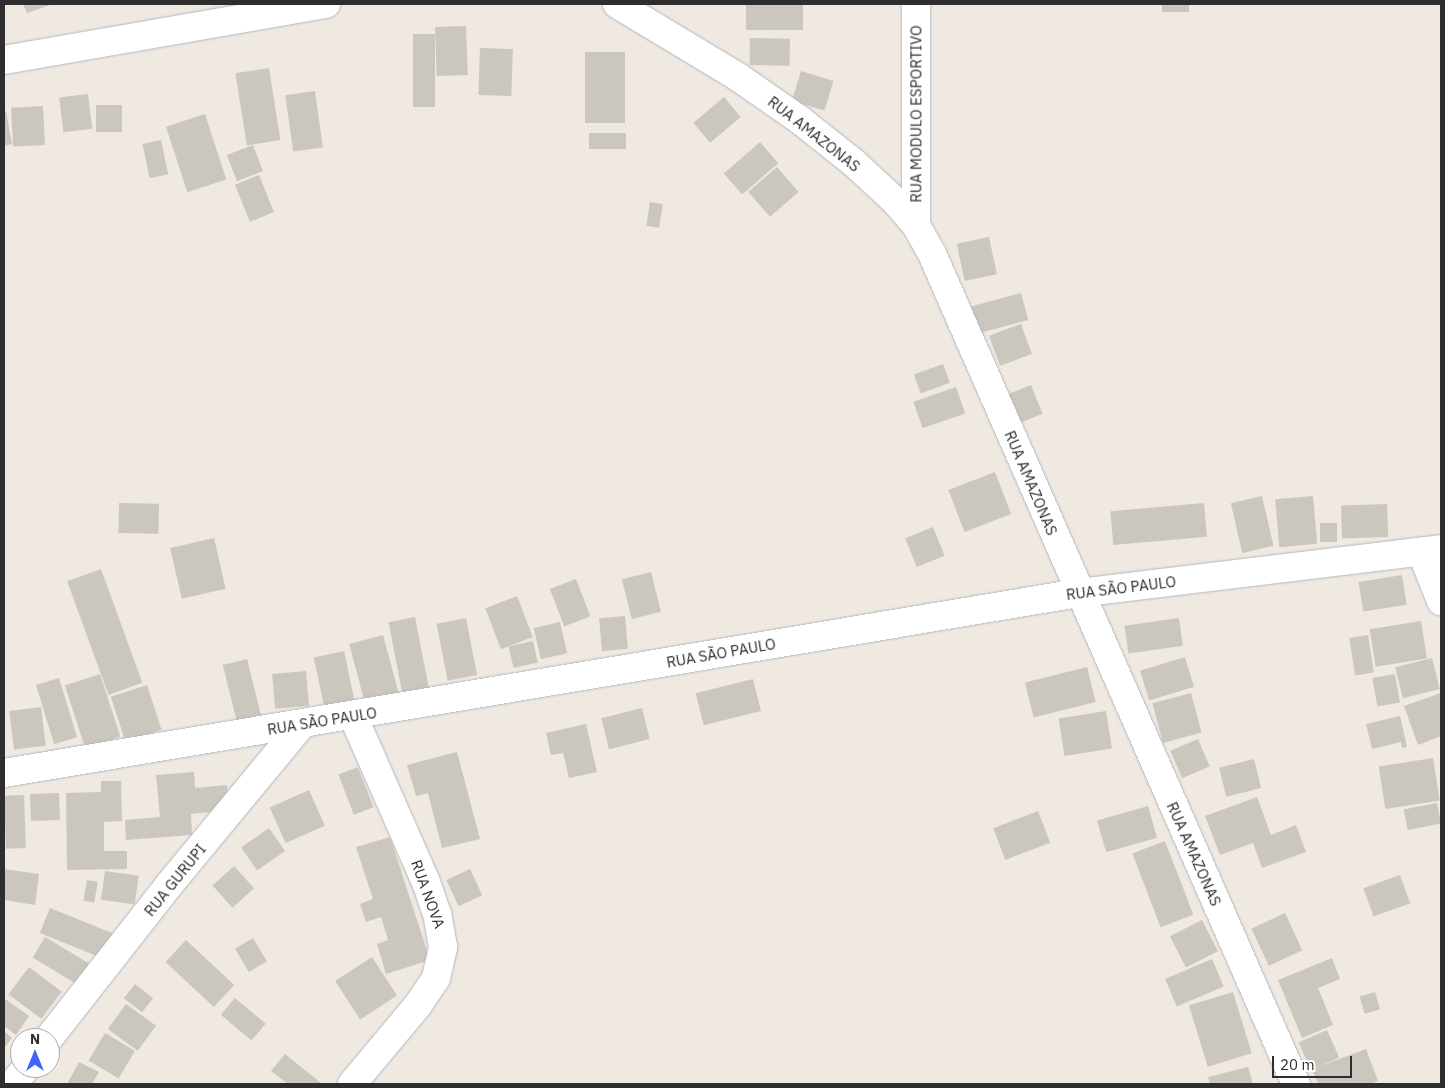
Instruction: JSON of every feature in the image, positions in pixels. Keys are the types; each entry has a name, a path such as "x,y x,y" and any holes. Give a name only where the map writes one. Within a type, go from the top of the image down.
{"street":[{"path":"4,60 326,4"},
{"name":"RUA AMAZONAS","path":"617,4 738,77 800,120 854,162 895,201 916,225 933,256 1079,593 1296,1084"},
{"name":"RUA MODULO ESPORTIVO","path":"916,4 916,225"},
{"path":"1432,551 1441,601"},
{"name":"RUA SÃO PAULO","path":"4,773 1079,593 1432,551"},
{"name":"RUA NOVA","path":"352,1084 418,1005 436,978 443,947 440,923 425,880 353,716"},
{"name":"RUA GURUPI","path":"58,1028 169,885 302,724"}],"building":[{"path":"23,4 53,4 27,13"},
{"path":"746,4 803,4 803,30 746,30"},
{"path":"1162,4 1189,4 1189,12 1162,12"},
{"path":"466,26 468,75 437,76 435,27"},
{"path":"413,34 435,34 435,107 413,107"},
{"path":"750,38 790,39 790,66 750,65"},
{"path":"480,48 513,49 511,96 478,95"},
{"path":"585,52 625,52 625,123 585,123"},
{"path":"269,68 280,140 247,145 235,73"},
{"path":"801,71 834,81 824,111 792,101"},
{"path":"315,91 323,147 293,152 285,95"},
{"path":"88,94 92,129 63,132 59,98"},
{"path":"724,97 741,117 710,143 693,123"},
{"path":"96,105 122,105 122,132 96,132"},
{"path":"43,106 45,145 13,147 11,108"},
{"path":"4,111 6,111 12,144 4,146"},
{"path":"205,114 226,180 187,192 166,127"},
{"path":"589,133 626,133 626,149 589,149"},
{"path":"161,140 168,174 150,178 142,144"},
{"path":"760,142 778,163 742,195 724,173"},
{"path":"253,145 263,171 237,181 227,155"},
{"path":"777,167 799,192 770,217 748,192"},
{"path":"259,175 274,212 250,222 235,185"},
{"path":"650,202 663,204 659,228 646,226"},
{"path":"989,237 997,274 965,281 957,244"},
{"path":"1021,293 1028,320 977,334 970,307"},
{"path":"1021,324 1032,354 1000,366 989,336"},
{"path":"943,364 950,383 921,393 914,375"},
{"path":"1031,385 1043,414 1019,423 1008,394"},
{"path":"956,387 965,413 923,428 913,402"},
{"path":"995,472 1011,514 964,532 948,490"},
{"path":"1262,496 1273,546 1242,553 1231,503"},
{"path":"1313,496 1317,544 1279,547 1275,499"},
{"path":"119,503 159,504 158,534 118,533"},
{"path":"1204,503 1207,537 1113,545 1110,511"},
{"path":"1387,504 1388,537 1342,539 1341,506"},
{"path":"1320,523 1337,523 1337,542 1320,542"},
{"path":"933,527 945,556 917,567 905,538"},
{"path":"214,538 226,589 182,599 170,548"},
{"path":"101,569 142,683 109,695 67,581"},
{"path":"651,572 661,612 632,619 622,579"},
{"path":"1402,575 1407,605 1363,612 1359,582"},
{"path":"576,579 590,616 564,626 550,589"},
{"path":"517,596 533,637 501,649 485,608"},
{"path":"625,616 628,649 602,651 599,618"},
{"path":"415,617 430,692 403,697 388,622"},
{"path":"466,618 477,675 448,681 437,624"},
{"path":"1179,618 1183,646 1128,653 1125,626"},
{"path":"1421,621 1427,659 1376,667 1370,629"},
{"path":"560,622 567,653 541,659 534,628"},
{"path":"383,635 399,696 365,705 349,644"},
{"path":"1368,635 1374,673 1355,676 1349,638"},
{"path":"533,641 538,662 514,668 509,647"},
{"path":"344,651 354,700 324,706 314,657"},
{"path":"1185,657 1194,687 1149,700 1140,671"},
{"path":"1432,658 1440,689 1403,698 1395,667"},
{"path":"247,659 261,715 237,721 223,665"},
{"path":"1087,667 1096,702 1034,717 1025,682"},
{"path":"306,671 309,706 275,709 272,674"},
{"path":"100,674 120,737 85,748 65,685"},
{"path":"1395,674 1400,703 1377,707 1372,678"},
{"path":"59,678 77,737 54,744 36,685"},
{"path":"753,679 761,711 704,725 696,693"},
{"path":"147,685 162,730 125,741 111,697"},
{"path":"1191,693 1202,733 1163,743 1152,703"},
{"path":"1441,693 1441,736 1418,745 1404,706"},
{"path":"41,707 46,746 14,750 9,711"},
{"path":"642,708 650,739 609,749 601,718"},
{"path":"1106,711 1112,749 1065,756 1059,719"},
{"path":"1400,716 1407,747 1402,748 1401,742 1372,749 1366,724"},
{"path":"586,724 597,772 569,778 563,753 551,755 546,733"},
{"path":"1198,739 1210,767 1182,778 1170,751"},
{"path":"457,752 480,839 442,848 428,793 416,796 407,765"},
{"path":"1433,758 1440,800 1385,809 1379,767"},
{"path":"1254,759 1261,788 1226,797 1219,768"},
{"path":"358,767 373,807 354,815 338,775"},
{"path":"194,772 195,788 227,785 229,810 191,814 192,835 126,840 125,820 160,817 156,775"},
{"path":"101,781 121,781 122,821 104,822 104,851 127,851 127,869 67,870 66,793 101,792"},
{"path":"309,790 325,826 286,843 270,807"},
{"path":"59,793 60,820 31,821 30,794"},
{"path":"24,795 26,848 6,849 4,796"},
{"path":"1257,797 1271,835 1296,825 1306,852 1262,868 1253,843 1220,855 1205,816"},
{"path":"1437,803 1441,824 1408,830 1404,809"},
{"path":"1148,806 1157,838 1106,852 1097,821"},
{"path":"1038,811 1050,843 1005,860 993,828"},
{"path":"269,828 285,851 257,870 241,848"},
{"path":"390,837 430,960 386,974 377,944 388,940 381,917 366,922 360,904 373,899 356,847"},
{"path":"1165,841 1193,915 1161,927 1132,854"},
{"path":"234,866 254,888 233,908 212,885"},
{"path":"4,869 39,874 35,905 4,900"},
{"path":"470,869 482,895 459,906 446,880"},
{"path":"105,871 139,876 135,904 101,900"},
{"path":"1400,875 1410,903 1374,917 1363,888"},
{"path":"87,880 98,882 94,903 83,901"},
{"path":"50,908 116,935 106,960 40,933"},
{"path":"1285,913 1302,950 1269,966 1251,929"},
{"path":"1202,920 1218,951 1186,968 1170,936"},
{"path":"45,937 92,965 80,986 33,958"},
{"path":"253,938 267,961 249,972 235,949"},
{"path":"186,940 234,985 214,1007 166,962"},
{"path":"372,957 397,996 360,1020 335,981"},
{"path":"1332,958 1340,979 1318,988 1333,1025 1302,1038 1278,980"},
{"path":"1212,959 1224,987 1177,1007 1165,979"},
{"path":"29,967 62,992 41,1019 9,994"},
{"path":"135,984 153,998 142,1012 124,998"},
{"path":"1233,992 1252,1053 1208,1067 1189,1005"},
{"path":"1375,992 1380,1009 1365,1014 1360,996"},
{"path":"4,998 29,1016 21,1028 10,1028 10,1030 4,1026"},
{"path":"235,998 266,1024 252,1041 221,1015"},
{"path":"126,1004 156,1026 138,1051 108,1029"},
{"path":"1327,1030 1339,1057 1311,1070 1299,1043"},
{"path":"4,1031 10,1036 10,1040 4,1048"},
{"path":"105,1033 135,1051 119,1078 89,1060"},
{"path":"1366,1049 1378,1081 1370,1084 1318,1084 1312,1069"},
{"path":"285,1054 321,1083 288,1084 271,1071"},
{"path":"79,1062 99,1072 92,1084 67,1084"},
{"path":"1248,1067 1253,1084 1210,1084 1208,1077"}]}
